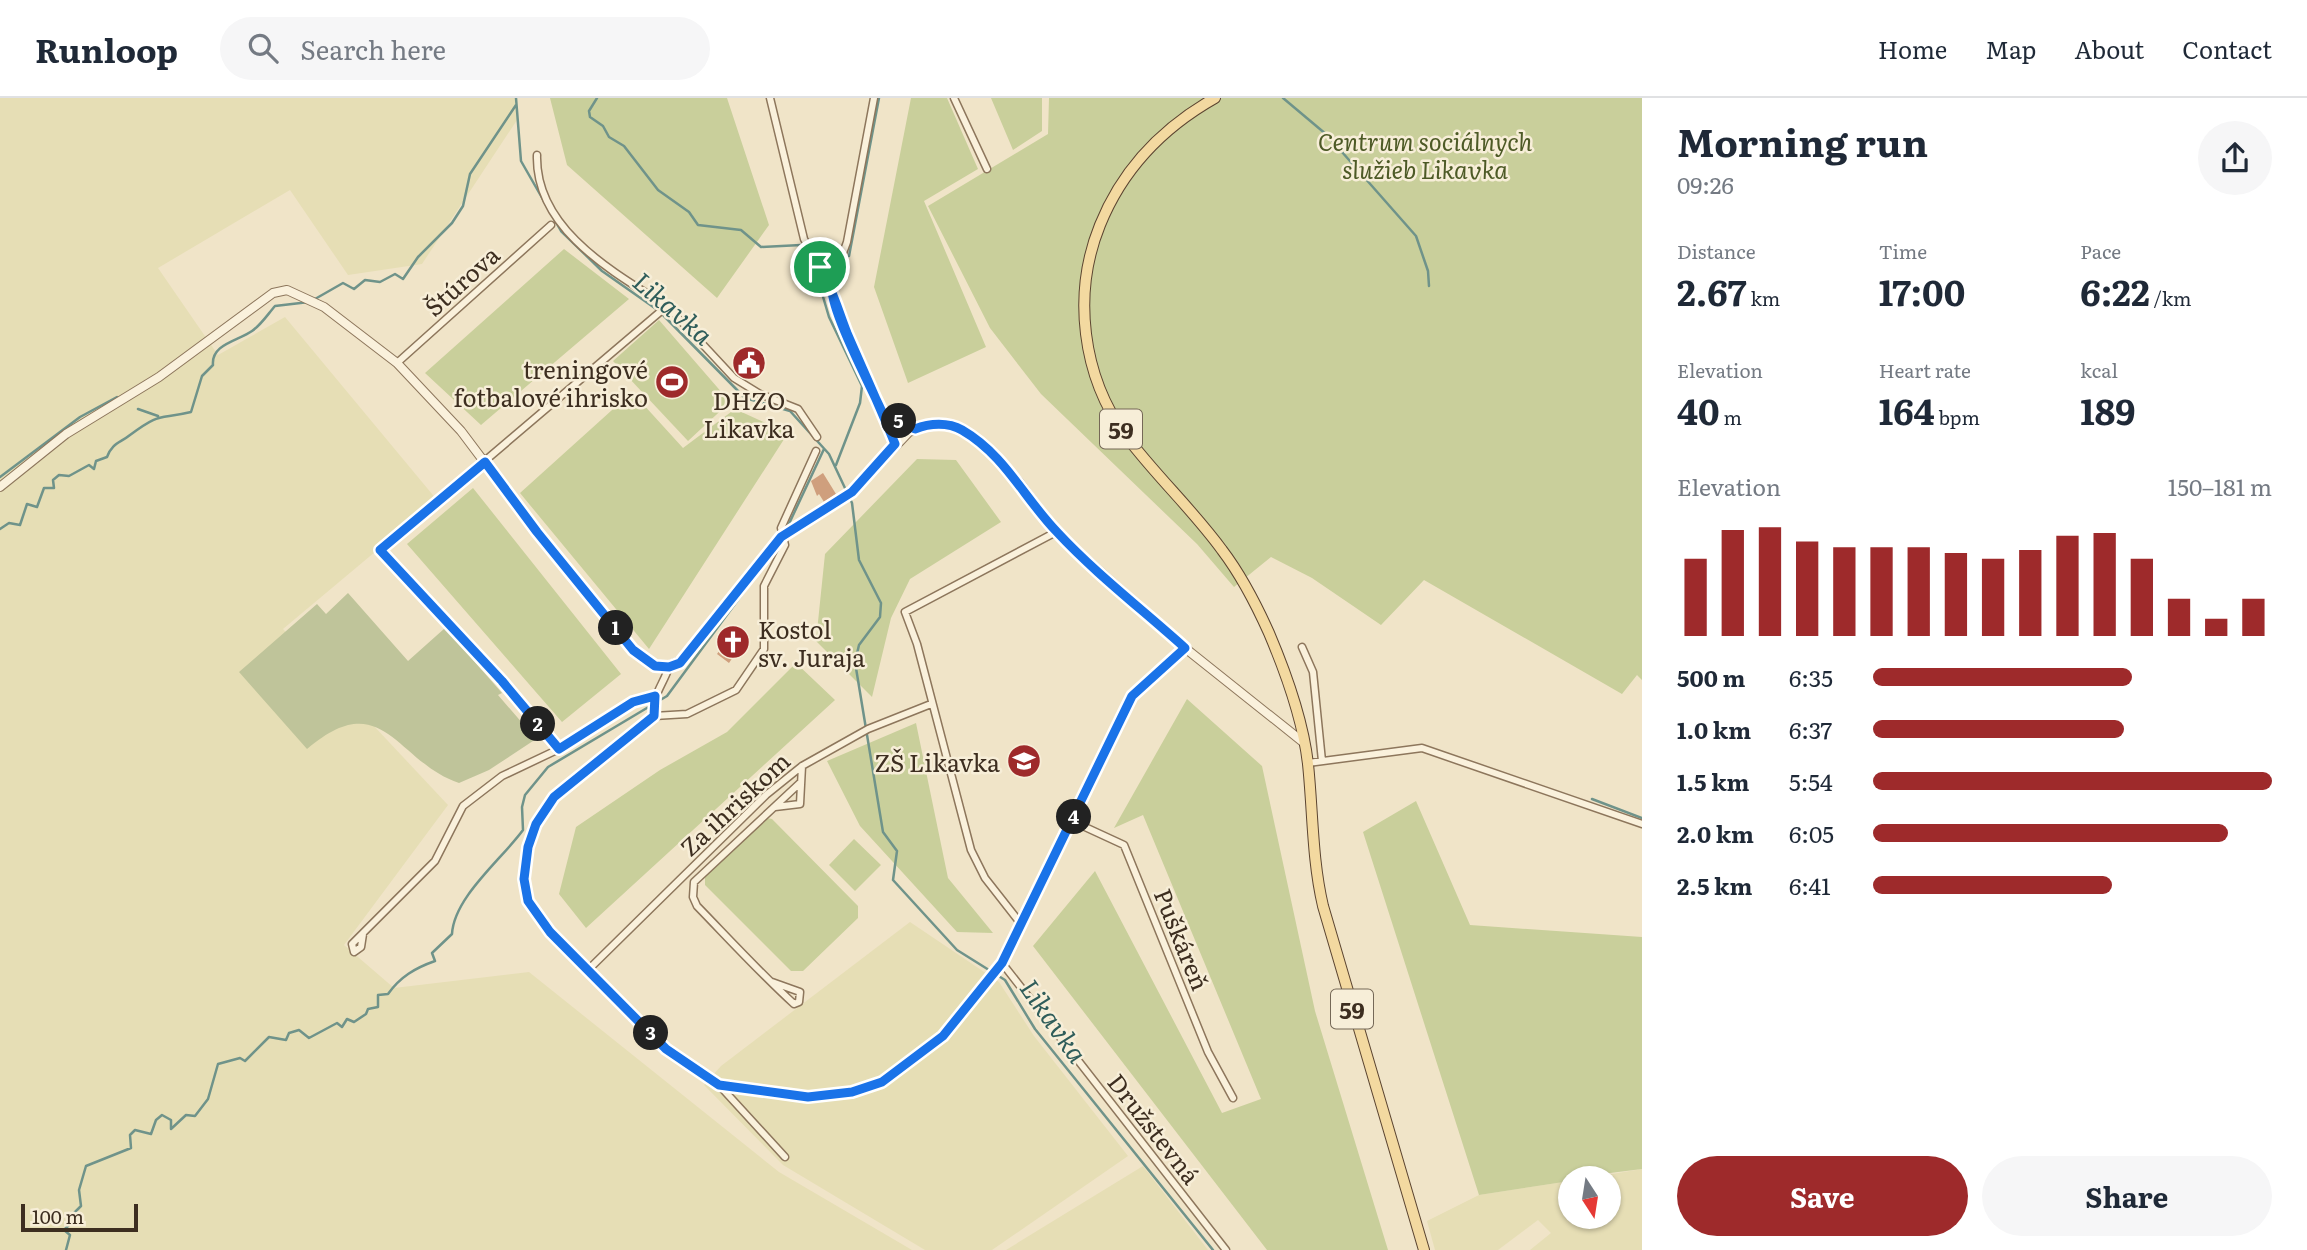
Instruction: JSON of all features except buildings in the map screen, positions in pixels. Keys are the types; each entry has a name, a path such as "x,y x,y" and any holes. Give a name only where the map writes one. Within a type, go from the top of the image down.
{"main road":[{"name":"59","path":"1215,98 1165,130 1145,151 1114,196 1096,236 1086,273 1086,328 1095,373 1119,425 1222,549 1255,603 1286,679 1308,763 1313,848 1322,906 1424,1250"}],"street":[{"path":"770,98 804,239 831,286 839,314 895,444"},
{"path":"831,286 840,265 874,98"},
{"path":"954,98 987,169"},
{"path":"537,155 538,178 556,217 598,262 665,308 734,378 760,394 798,409 817,437"},
{"name":"Štúrova","path":"397,363 551,225"},
{"path":"820,267 840,265"},
{"path":"0,487 66,434 159,377 273,293 287,290 324,307 397,363 461,431 537,532 633,650 655,666 669,667 684,660 781,537 852,492 895,444 915,429 929,425 948,426 974,438 1019,482 1056,532 1185,648 1303,742"},
{"path":"559,749 502,681 380,550 665,308"},
{"path":"883,414 915,429"},
{"path":"785,1157 719,1085 666,1049 550,932 528,901 524,888 528,847 536,824 566,784 654,716 687,713 736,690 764,649 764,586 785,545 781,528 816,451"},
{"path":"1021,925 985,878 971,850 917,644 905,612 1056,532"},
{"path":"1302,647 1313,672 1322,761"},
{"path":"719,1085 808,1097 852,1092 882,1082 943,1036 1002,963 1132,696 1185,648"},
{"path":"654,716 655,696 664,684 669,667"},
{"path":"363,934 435,861 463,806 502,776 559,749 633,702 655,696"},
{"name":"Za ihriskom","path":"589,969 765,795 802,765 868,729 931,704"},
{"path":"1308,763 1422,748 1642,824"},
{"path":"774,807 800,804 802,765"},
{"path":"772,982 698,906 693,897 694,882 801,782"},
{"name":"Puškáreň","path":"1072,821 1124,845 1208,1052 1233,1098"},
{"name":"Družstevná","path":"1002,963 1226,1250"}],"shaded area":[{"path":"0,98 516,98 517,120 422,264 348,275 290,190 158,268 218,355 285,317 437,500 283,629 448,805 344,945 394,988 529,972 779,1172 912,1250 0,1250"},
{"path":"910,922 999,982 1034,1036 1128,1156 992,1250 925,1250 783,1165 704,1085 721,1066"},
{"path":"1143,1166 1208,1250 1006,1250"},
{"path":"1642,1169 1642,1250 1530,1250 1551,1233 1538,1220 1498,1250 1435,1250 1427,1221 1479,1195 1558,1183 1558,1229 1621,1229 1621,1172"}],"green space":[{"path":"550,98 727,98 769,225 717,298 567,165"},
{"path":"911,98 947,98 978,169 924,201 986,347 908,383 874,287"},
{"path":"991,98 1042,98 1042,131 1013,150"},
{"name":"Centrum sociálnych služieb Likavka","path":"1049,98 1642,98 1642,680 1637,675 1622,694 1424,580 1381,625 1312,578 1271,557 1234,587 1197,544 1041,394 990,328 928,206 1048,134"},
{"path":"564,249 629,299 481,425 425,373"},
{"name":"treningové fotbalové ihrisko","path":"659,320 730,402 688,441 613,361"},
{"path":"632,392 683,448 735,409 788,433 649,649 520,493"},
{"path":"917,459 956,460 1001,522 910,579 891,618 872,697 816,641 825,554"},
{"path":"473,488 621,674 562,722 407,544"},
{"path":"348,593 408,661 445,628 502,693 498,695 536,739 489,770 459,783 437,773 388,734 372,726 354,724 333,731 307,749 239,672 317,604 326,614"},
{"path":"796,663 835,700 586,928 559,894 576,827 660,770 727,732"},
{"path":"1187,699 1262,766 1315,1011 1388,1250 1267,1250 1033,946 1095,871 1222,1113 1261,1099 1143,815 1114,828"},
{"path":"916,723 948,878 993,933 957,932 860,826 827,761"},
{"path":"1416,801 1470,925 1642,937 1642,1169 1621,1172 1621,1166 1558,1166 1558,1183 1479,1195 1363,832"},
{"path":"767,818 772,819 858,906 858,918 803,971 791,971 705,885 705,873"},
{"path":"854,839 881,865 855,891 829,865"}],"waterway":[{"name":"Likavka","path":"516,98 521,161 561,231 602,271 659,311 745,398 790,411 829,454 852,503 859,560 881,603 880,617 859,645 855,662 883,832 897,851 893,880 957,950 1005,980 1035,1029 1213,1250"},
{"path":"597,98 589,111 590,117 603,126 609,137 624,146 658,190 689,212 698,225 741,230 761,247 801,245 816,273 829,317 862,386 860,403 836,465"},
{"path":"849,256 879,98"},
{"path":"1283,98 1327,135 1416,236 1428,271 1429,286"},
{"path":"315,299 343,283 354,289 365,280 380,282 395,274 403,279 418,257 452,223 463,206 470,174 516,105"},
{"path":"0,529 9,523 20,525 27,504 37,507 44,488 54,488 53,480 59,475 69,476 89,465 94,469 96,461 107,457 114,446 148,423 159,418 191,412 202,376 213,365 216,352 255,329 275,306 309,302"},
{"path":"0,477 80,417 117,397"},
{"path":"138,409 158,416"},
{"path":"787,528 824,449"},
{"path":"66,1250 70,1235 64,1230 69,1225 67,1220 81,1206 79,1190 86,1166 131,1148 130,1135 135,1130 151,1134 156,1120 162,1115 171,1120 171,1129 186,1115 195,1116 208,1099 218,1064 240,1058 245,1061 269,1037 286,1040 289,1033 299,1030 309,1038 337,1023 342,1027 347,1019 354,1022 366,1014 368,1009 378,1007 378,995 388,994 409,974 435,961 432,953 452,934 455,920 470,892 523,830 522,807 525,795 548,767 667,696 769,558"},
{"path":"1592,799 1642,818"}],"place":[{"name":"DHZO Likavka","path":"749,363"},
{"name":"treningové fotbalové ihrisko","path":"672,382"},
{"name":"Kostol sv. Juraja","path":"733,642"},
{"name":"ZŠ Likavka","path":"1024,761"}],"route":[{"path":"820,267 831,286 839,314 895,444 852,492 781,537 680,663 662,668 648,662 633,650 537,532 485,462 380,550 502,681 559,749 633,702 655,696 652,705 654,716 566,784 536,824 528,847 524,879 528,901 550,932 666,1049 719,1085 808,1097 852,1092 882,1082 943,1036 1002,963 1132,696 1185,648 1056,532 1019,482 986,447 959,428 935,424 915,429 883,414 839,314 831,286 840,265 820,267"}]}
